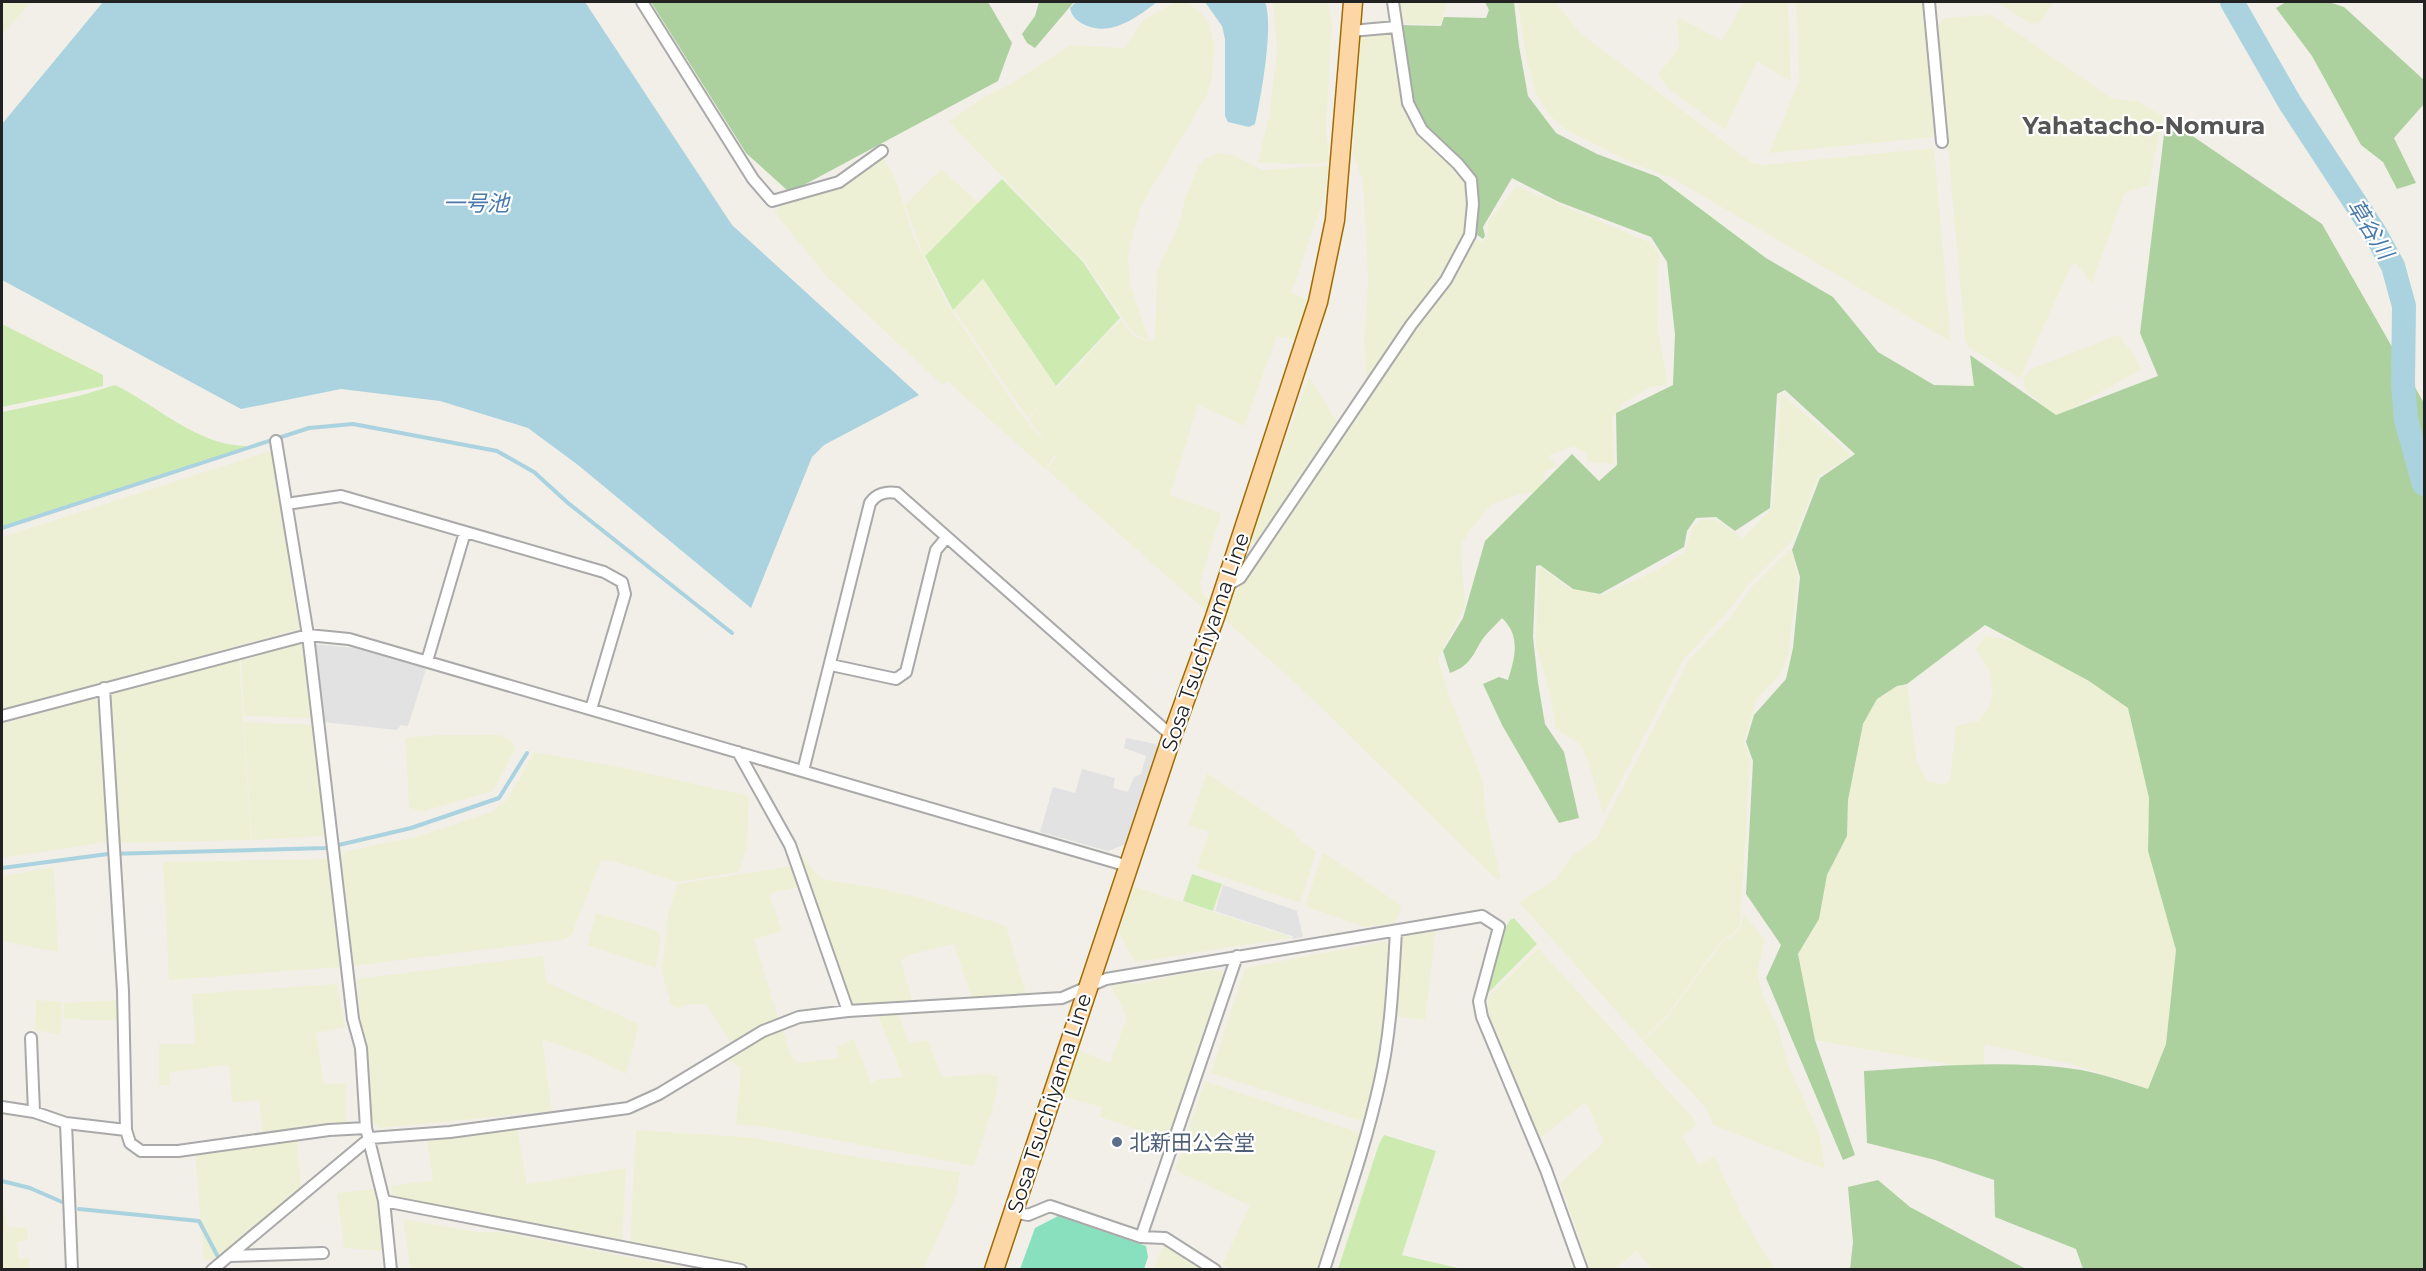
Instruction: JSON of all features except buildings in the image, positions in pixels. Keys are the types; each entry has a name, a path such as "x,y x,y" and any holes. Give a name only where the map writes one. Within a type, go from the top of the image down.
{"main road":[{"name":"Sosa Tsuchiyama Line","path":"994,1269 1318,302 1335,220 1353,2"}],"street":[{"path":"642,2 753,178 772,201 839,182 882,151"},
{"path":"1224,587 1240,578 1411,325 1446,280 1470,235 1473,204 1471,180 1458,164 1422,130 1408,103 1393,2"},
{"path":"1929,2 1942,142"},
{"path":"1351,31 1396,27"},
{"path":"276,441 308,635 353,1019 361,1048 368,1133 384,1201 391,1269"},
{"path":"803,771 873,499 889,492 897,493 1172,736"},
{"path":"293,503 341,496 604,572 622,582 625,594 591,709"},
{"path":"427,661 465,532"},
{"path":"831,665 896,679 906,672 936,550 947,537"},
{"path":"2,716 308,635 349,639 1128,866"},
{"path":"104,688 123,991 126,1130 130,1143 141,1151 178,1151 329,1130 368,1133 450,1132 628,1108 659,1094 723,1054 779,1023 799,1017 848,1011 1062,998 1087,990 1106,979 1482,916 1499,927 1479,1001 1482,1017 1546,1170 1582,1269"},
{"path":"738,752 790,845 848,1011"},
{"path":"1324,1269 1363,1150 1381,1079 1392,999 1396,931"},
{"path":"1141,1237 1237,956"},
{"path":"31,1038 34,1112"},
{"path":"2,1107 34,1112 66,1124 126,1130"},
{"path":"66,1124 72,1269"},
{"path":"212,1269 368,1133"},
{"path":"384,1201 741,1269"},
{"path":"1013,1212 1028,1215 1050,1206 1141,1237 1165,1238 1215,1269"},
{"path":"229,1256 323,1253"}],"green space":[{"path":"2,2 31,2 2,35"},
{"path":"651,2 988,2 1012,43 998,81 802,186 787,190 746,153"},
{"path":"1039,2 1074,2 1035,48 1027,43 1022,34 1035,16"},
{"path":"1175,2 1186,2 1200,12 1209,24 1214,44 1212,77 1207,95 1141,206 1134,230 1128,256 1131,287 1149,340 1134,334 1084,261 949,122 984,97 1007,86 1071,45 1125,48 1143,20"},
{"path":"1273,2 1328,2 1332,23 1326,128 1329,161 1316,164 1257,163 1269,118 1277,50"},
{"path":"1398,2 1448,2 1440,25 1400,23"},
{"path":"1485,2 1514,2 1528,96 1556,133 1597,154 1658,177 1766,258 1833,297 1878,352 1934,385 1974,386 1970,355 2056,415 2158,376 2140,333 2166,118 2322,224 2424,403 2424,1269 2083,1269 2076,1249 1995,1217 1994,1180 1935,1160 1867,1143 1864,1071 1973,1064 2027,1065 2081,1070 2148,1089 2166,1044 2176,950 2148,851 2149,798 2128,708 2089,681 1985,625 1907,684 1897,686 1877,699 1863,724 1848,800 1847,836 1827,875 1819,919 1798,954 1815,1040 1855,1155 1843,1160 1766,978 1781,945 1746,894 1753,761 1746,742 1754,715 1786,679 1793,648 1800,577 1792,550 1820,478 1855,454 1785,390 1777,394 1770,508 1735,531 1716,517 1696,518 1687,531 1684,547 1600,594 1573,589 1540,565 1536,566 1533,637 1538,683 1545,724 1564,752 1579,818 1559,823 1502,725 1483,684 1499,677 1508,680 1515,647 1508,625 1502,618 1485,636 1468,661 1461,668 1450,673 1443,651 1463,618 1485,541 1572,454 1599,481 1617,465 1616,413 1673,385 1675,334 1667,262 1651,237 1559,202 1512,178 1483,227 1485,236 1483,239 1473,232 1475,180 1464,161 1427,128 1413,107 1406,77 1399,25 1441,26 1444,17 1486,18 1489,10"},
{"path":"1518,2 1555,2 1579,32 1752,163 1763,165 1934,148 1951,342 1674,179 1637,165 1566,130 1550,116 1536,93 1527,62"},
{"path":"1744,2 1788,2 1791,82 1757,61 1725,130 1669,89 1658,75 1679,47 1677,17 1722,40"},
{"path":"1796,2 1923,2 1936,132 1934,137 1769,153 1799,82"},
{"path":"1996,2 2054,2 2039,24 2035,22 2033,25"},
{"path":"2286,2 2329,2 2344,7 2424,80 2424,104 2394,138 2416,183 2397,189 2383,162 2361,145 2312,56 2276,8"},
{"path":"1993,16 2113,99 2137,101 2163,116 2149,185 2125,192 2092,283 2075,263 2070,268 2020,378 1968,347 1965,339 1937,26 1944,18"},
{"path":"1390,33 1402,87 1466,178 1469,189 1467,230 1450,268 1367,384 1364,341 1368,281 1363,181 1353,154 1358,40 1362,35"},
{"path":"1219,153 1233,155 1262,170 1328,166 1328,172 1324,198 1291,293 1308,300 1296,340 1277,336 1244,426 1198,405 1170,495 1221,513 1200,583 1201,592 1212,602 1208,610 1205,610 1046,469 1056,458 1055,455 1045,469 947,381 943,385 936,379 828,278 774,212 785,203 805,196 882,156 895,178 912,233 944,299 1018,410 1049,448 1029,419 1045,400 1028,418 954,310 983,280 1057,388 1121,319 1133,336 1148,341 1155,338 1157,273 1180,221 1186,196 1198,167 1204,159"},
{"path":"941,169 979,203 924,256 905,205"},
{"path":"1002,179 1083,262 1120,318 1056,386 983,279 953,310 925,256"},
{"path":"1517,186 1651,243 1659,256 1658,330 1668,385 1648,388 1624,403 1612,418 1614,464 1588,462 1586,453 1574,446 1548,456 1558,466 1545,471 1542,493 1523,493 1492,504 1470,530 1461,545 1465,607 1438,658 1449,696 1483,781 1486,814 1501,879 1496,879 1304,691 1223,618 1230,597 1257,565 1296,508 1371,389 1471,239 1475,238 1482,242 1488,236 1487,223"},
{"path":"2,324 103,375 103,386 2,407"},
{"path":"2115,336 2121,337 2142,369 2056,417 2025,390 2023,378 2031,369"},
{"path":"1309,377 1339,425 1262,539 1246,548"},
{"path":"115,385 196,433 231,445 249,446 2,526 2,412 79,396"},
{"path":"1781,393 1851,455 1818,477 1794,539 1747,586 1727,613 1684,659 1603,815 1587,757 1581,745 1556,729 1550,693 1536,646 1538,568 1541,567 1569,588 1602,595 1655,571 1685,552 1692,527 1700,520 1715,519 1743,538 1772,508"},
{"path":"273,450 293,595 300,629 2,710 2,537"},
{"path":"1791,548 1798,577 1788,654 1780,675 1757,698 1744,742 1750,759 1740,925 1733,934 1722,940 1667,1015 1642,1040 1519,902 1556,879 1572,856 1597,838 1688,661 1732,615 1751,588"},
{"path":"1986,636 2015,641 2089,681 2128,708 2149,798 2148,851 2176,950 2166,1044 2148,1089 2071,1064 1985,1044 1983,1070 1815,1040 1798,954 1819,919 1827,875 1847,836 1848,800 1863,724 1877,699 1897,686 1907,684 1917,762 1926,780 1944,785 1950,780 1956,726 1979,721 1990,705 1993,693 1989,671 1976,648"},
{"path":"302,643 313,718 244,716 241,659"},
{"path":"239,660 251,840 118,843 108,695"},
{"path":"94,698 98,703 107,842 2,858 2,724"},
{"path":"244,722 315,725 326,836 252,840"},
{"path":"435,735 499,735 512,741 516,748 493,791 421,812 409,807 405,738"},
{"path":"534,752 619,767 749,796 747,846 739,872 677,882 610,860 601,861 571,936 562,940 352,966 340,858 346,851 416,837 491,812 508,799"},
{"path":"1207,773 1295,832 1296,837 1316,852 1300,903 1197,868 1209,832 1188,825"},
{"path":"793,844 818,876 826,880 878,888 921,898 1006,926 1026,994 972,998 954,944 908,955 901,960 912,1001 851,1004"},
{"path":"1323,852 1402,906 1394,923 1365,927 1305,906"},
{"path":"329,859 340,967 169,980 163,862"},
{"path":"793,866 801,886 769,894 782,931 754,939 778,1018 730,1042 707,1005 692,1004 677,1008 671,1005 661,969 667,933 665,927 677,884"},
{"path":"54,867 58,952 2,941 2,876"},
{"path":"1192,874 1222,884 1213,911 1183,901"},
{"path":"1132,886 1291,937 1135,962 1119,933"},
{"path":"596,913 656,930 661,938 656,968 587,945"},
{"path":"1743,914 1765,940 1757,973 1762,993 1778,1028 1789,1067 1819,1132 1825,1169 1713,1125 1707,1109 1643,1041 1668,1016 1723,941 1734,935 1741,927"},
{"path":"1514,918 1537,944 1486,995 1503,932 1510,920"},
{"path":"1436,929 1425,1020 1394,1016 1401,937"},
{"path":"1387,941 1390,944 1377,1077 1364,1122 1211,1073 1245,968"},
{"path":"1538,948 1693,1118 1697,1125 1683,1136 1698,1165 1714,1157 1742,1216 1775,1269 1652,1269 1636,1251 1615,1269 1590,1269 1560,1183 1604,1142 1586,1102 1540,1138 1488,1011 1489,996"},
{"path":"543,956 546,982 639,1024 626,1074 590,1056 542,1039 552,1111 379,1128 372,1120 367,1042 362,1029 357,979"},
{"path":"1219,970 1225,973 1171,1141 1100,1117 1102,1107 1061,1096 1076,1049 1110,1063 1126,1020 1124,1011 1110,985 1128,982 1134,985 1187,973"},
{"path":"337,984 345,1027 316,1033 324,1084 346,1083 347,1126 263,1137 259,1100 232,1103 229,1065 170,1072 169,1085 159,1085 159,1044 195,1044 192,994"},
{"path":"36,1000 62,1002 61,1030 58,1034 35,1030"},
{"path":"119,1000 120,1021 64,1019 64,1003"},
{"path":"898,1012 909,1043 928,1040 942,1077 984,1074 999,1076 996,1096 974,1166 736,1123 741,1068 723,1057 782,1028 791,1056 798,1063 839,1058 836,1047 854,1039 871,1084 876,1080 903,1077 877,1013"},
{"path":"1205,1081 1361,1133 1361,1146 1319,1269 1233,1270 1222,1265 1250,1206 1175,1170"},
{"path":"517,1127 527,1184 626,1168 622,1244 392,1196 392,1186 433,1180 426,1137"},
{"path":"636,1130 756,1138 866,1159 960,1172 956,1196 924,1269 753,1269 630,1245"},
{"path":"1384,1135 1436,1151 1402,1255 1462,1269 1338,1269 1379,1144"},
{"path":"297,1137 301,1188 215,1259 204,1260 195,1154"},
{"path":"1878,1180 1910,1207 2026,1269 1850,1269 1853,1242 1848,1187"},
{"path":"2,1185 7,1227 27,1228 28,1240 17,1242 19,1259 29,1258 30,1269 2,1269"},
{"path":"377,1189 385,1251 344,1248 337,1193"},
{"path":"1058,1216 1146,1246 1148,1257 1144,1269 1020,1269 1035,1228"},
{"path":"403,1219 478,1232 501,1232 688,1269 410,1269"},
{"path":"1164,1245 1202,1269 1153,1269"}],"shaded area":[{"path":"312,644 355,648 426,669 408,726 401,725 397,730 323,722"},
{"path":"1126,738 1156,744 1159,753 1128,843 1108,851 1040,832 1053,787 1075,793 1082,769 1115,778 1113,788 1128,792 1134,777 1141,774 1146,756 1124,748"},
{"path":"1223,885 1297,911 1303,937 1294,939 1292,936 1215,911"}],"water":[{"name":"一号池","path":"103,2 585,2 732,225 919,395 824,445 812,457 751,608 578,465 528,428 440,401 341,389 241,409 2,280 2,124"},
{"path":"1076,2 1157,2 1124,24 1105,29 1085,25 1077,20 1070,8"},
{"path":"1205,2 1265,2 1268,27 1266,62 1255,124 1249,127 1228,122 1225,116 1225,39 1222,26"}],"waterway":[{"name":"草谷川","path":"2232,2 2290,103 2375,233 2393,266 2404,306 2403,384 2406,420 2424,484"},
{"path":"2,528 309,428 353,424 497,451 534,472 568,503 732,633"},
{"path":"2,868 108,854 326,848 411,828 499,798 527,753"},
{"path":"2,1181 30,1188 62,1202"},
{"path":"79,1209 199,1221 225,1270"}],"place":[{"name":"北新田公会堂","path":"1117,1142"}],"district":[{"name":"Yahatacho-Nomura","path":"2144,125"}]}
